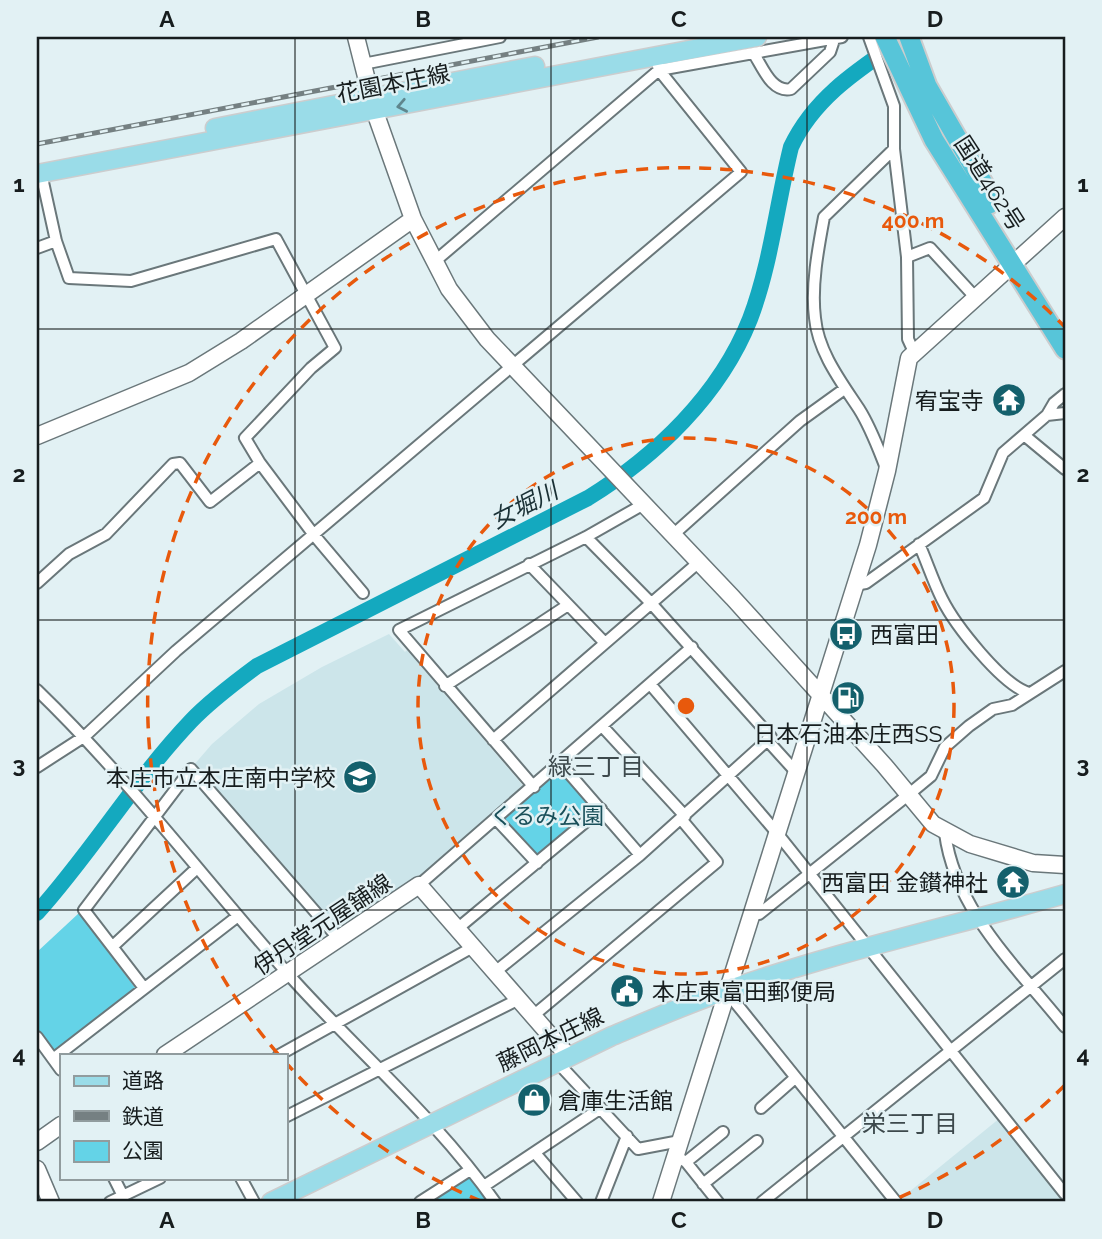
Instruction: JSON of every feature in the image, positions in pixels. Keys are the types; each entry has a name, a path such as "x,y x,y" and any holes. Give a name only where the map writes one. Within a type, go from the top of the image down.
{"highway":[{"name":"国道462号","path":"897,37 902,68 947,162 1065,323"},
{"path":"902,68 909,37"},
{"name":"国道462号","path":"875,38 940,112 984,185 989,204 1065,349"}],"main road":[{"name":"花園本庄線","path":"38,170 373,105 684,37"},
{"name":"花園本庄線","path":"373,105 755,46"},
{"name":"藤岡本庄線","path":"271,1202 610,1037 728,989 867,946 979,919 1065,894"}],"street":[{"path":"356,37 373,105 413,219 434,262 467,314 512,367 674,534 945,833 970,844 1032,863 1065,864"},
{"path":"363,64 500,37"},
{"path":"838,40 830,52 791,89 783,91 776,88 755,46 838,40"},
{"path":"37,767 85,736 176,651 741,172 657,62 434,262"},
{"path":"902,68 895,117 894,149 907,257 908,339 914,352"},
{"path":"887,471 859,409 843,390 814,320 816,267 824,216 894,149"},
{"path":"38,170 56,241 69,278 131,281 276,239 335,348 311,368 244,438 314,535 363,593"},
{"path":"661,1202 681,1153 728,989 854,585 887,471 904,370 914,352 1065,217"},
{"path":"37,436 188,373 413,219"},
{"path":"37,248 56,241"},
{"path":"907,257 930,248 975,297"},
{"path":"674,534 800,421 843,390"},
{"path":"854,585 866,583 984,498 1003,453 1047,415 1065,394"},
{"path":"1047,415 1065,413"},
{"path":"1024,435 1065,469"},
{"path":"37,583 69,554 106,534 173,464 180,463 210,502 260,463"},
{"path":"534,787 399,631 586,537 644,504"},
{"path":"495,972 640,855 771,737 692,647 586,537"},
{"path":"919,544 943,601 958,623 1005,679 1029,693"},
{"path":"493,740 699,562"},
{"path":"529,564 604,642"},
{"path":"445,686 568,605"},
{"path":"419,885 497,820 692,647"},
{"path":"751,914 759,914 931,776 945,747 970,726 993,709 1013,705 1065,671"},
{"path":"650,684 777,833 1065,1194"},
{"path":"37,690 85,736 289,974 430,1125 484,1186 494,1202"},
{"path":"534,1015 717,862 683,817 602,726"},
{"path":"767,740 796,772"},
{"path":"561,764 640,855"},
{"path":"144,988 84,910 151,815 191,769 338,938"},
{"path":"457,929 601,809"},
{"path":"497,820 537,863"},
{"path":"945,833 949,860 957,883 979,919 1065,1027"},
{"path":"113,946 197,868"},
{"name":"伊丹堂元屋舗線","path":"170,1054 419,885 534,1015 563,1060"},
{"path":"53,1059 239,916"},
{"path":"281,1054 473,947"},
{"path":"762,1202 1065,959"},
{"path":"728,989 735,1002 896,1202"},
{"path":"287,1116 519,999"},
{"path":"37,1037 60,1069"},
{"path":"563,1060 638,1149 681,1153 723,1132"},
{"path":"761,1108 795,1078"},
{"path":"484,1186 601,1108"},
{"path":"37,1142 60,1126"},
{"path":"601,1202 627,1136"},
{"path":"703,1184 757,1141"},
{"path":"535,1153 577,1202"},
{"path":"681,1153 718,1202"},
{"path":"37,1169 51,1202"},
{"path":"420,1202 470,1170"},
{"path":"115,1180 122,1196"},
{"path":"110,1202 156,1180"},
{"path":"242,1180 254,1202"}],"shaded area":[{"name":"本庄市立本庄南中学校","path":"389,634 405,652 407,650 526,789 424,877 419,875 342,929 336,929 193,766 212,744 259,704 322,667"},
{"path":"1000,1118 1065,1202 898,1201"}],"green space":[{"name":"くるみ公園","path":"558,771 594,807 593,812 535,857 504,819"},
{"path":"79,913 136,989 54,1052 37,1028 37,952"},
{"path":"466,1177 471,1177 489,1202 426,1202"}],"waterway":[{"name":"女堀川","path":"37,913 170,744 214,699 257,666 588,498 638,463 683,421 722,373 750,319 769,255 791,147 801,129 841,84 906,37"}],"railway":[{"path":"37,144 598,37"}],"place":[{"name":"宥宝寺","path":"1009,400"},
{"name":"西富田","path":"846,634"},
{"name":"日本石油本庄西SS","path":"848,698"},
{"name":"本庄市立本庄南中学校","path":"360,777"},
{"name":"西富田 金鑚神社","path":"1013,882"},
{"name":"本庄東富田郵便局","path":"627,991"},
{"name":"倉庫生活館","path":"534,1100"}],"district":[{"name":"緑三丁目","path":"596,766"},
{"name":"栄三丁目","path":"910,1123"}]}
